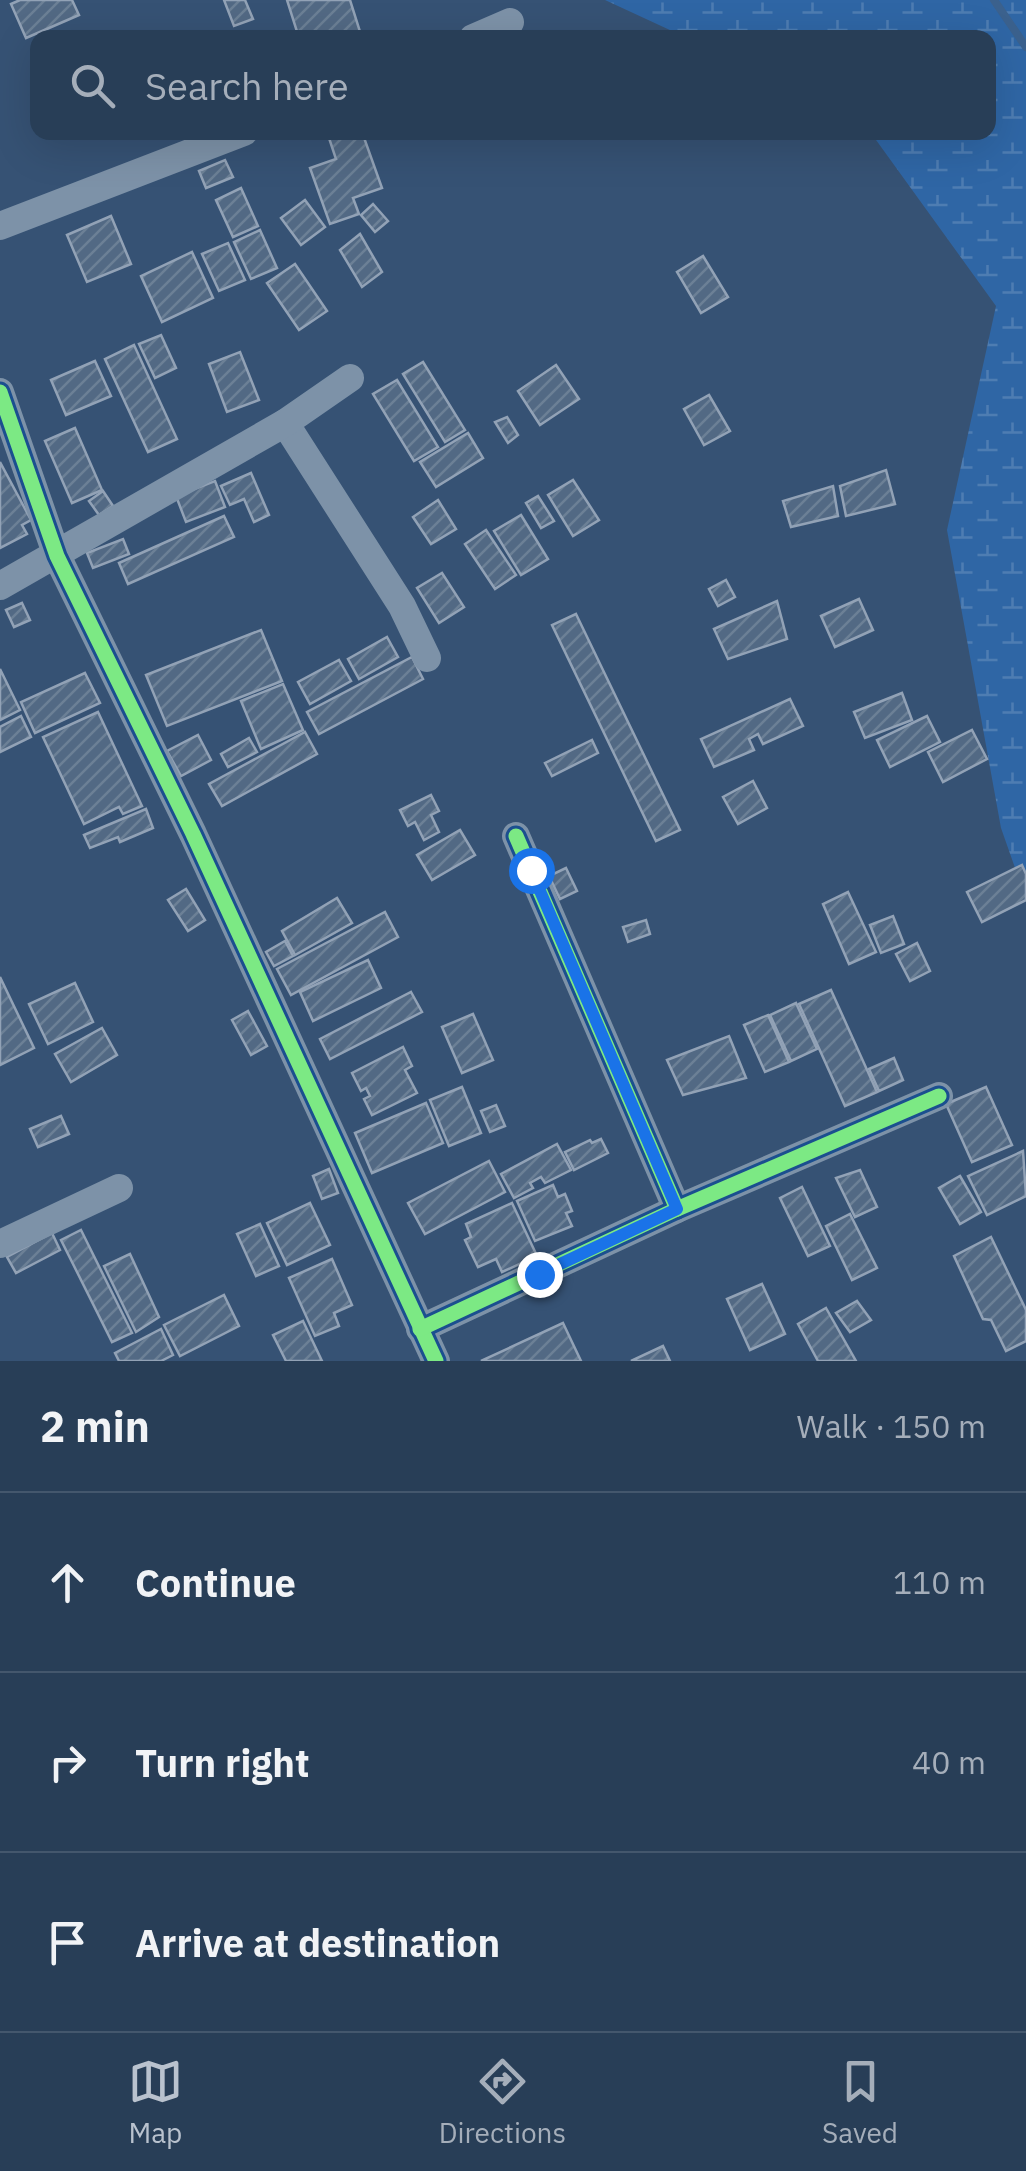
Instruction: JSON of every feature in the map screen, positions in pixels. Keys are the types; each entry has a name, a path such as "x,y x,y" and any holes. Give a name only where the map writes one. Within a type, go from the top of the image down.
{"street":[{"path":"492,30 510,22"},
{"path":"0,226 223,140"},
{"path":"0,586 285,423 350,378"},
{"path":"0,392 57,556 201,852 436,1361"},
{"path":"285,423 402,606 427,658"},
{"path":"516,836 677,1209"},
{"path":"420,1329 677,1209 939,1096"},
{"path":"0,1244 119,1188"}],"green space":[{"path":"605,0 1026,0 1026,899 1001,828 947,530 996,306 876,140 996,140 996,30 670,30"}],"building":[{"path":"20,0 72,0 79,15 44,30 30,30 26,38 11,4"},
{"path":"224,0 245,0 253,19 234,26"},
{"path":"287,0 350,0 359,30 296,30"},
{"path":"330,140 365,140 382,188 353,198 359,214 330,224 310,168 336,159"},
{"path":"225,160 233,177 206,188 199,171"},
{"path":"241,188 258,226 233,237 216,200"},
{"path":"305,200 325,227 301,245 281,218"},
{"path":"373,204 388,221 375,232 361,215"},
{"path":"111,216 131,264 87,282 67,235"},
{"path":"260,230 277,268 251,279 234,242"},
{"path":"360,234 382,272 362,287 340,250"},
{"path":"228,243 245,280 219,291 202,254"},
{"path":"192,252 213,298 162,322 141,276"},
{"path":"703,256 728,297 701,313 677,272"},
{"path":"295,264 327,311 299,330 267,283"},
{"path":"161,335 176,368 155,378 139,344"},
{"path":"134,345 177,439 148,452 105,359"},
{"path":"240,352 259,400 227,412 209,364"},
{"path":"95,361 111,396 66,415 51,380"},
{"path":"423,362 465,430 445,442 403,374"},
{"path":"556,365 579,399 540,425 518,391"},
{"path":"397,380 438,447 414,461 373,394"},
{"path":"709,395 730,431 704,445 684,409"},
{"path":"507,417 518,435 508,443 495,422"},
{"path":"75,428 102,490 72,503 45,441"},
{"path":"468,433 483,458 436,487 420,462"},
{"path":"0,462 31,520 22,525 27,534 0,548"},
{"path":"886,470 895,504 846,516 840,486"},
{"path":"251,473 269,515 254,522 244,499 230,505 221,486"},
{"path":"573,480 599,520 573,536 548,495"},
{"path":"215,481 225,507 186,522 176,496"},
{"path":"833,486 838,516 791,527 783,501"},
{"path":"103,491 113,506 99,515 89,501"},
{"path":"538,496 554,521 541,528 526,503"},
{"path":"438,500 456,529 431,544 413,517"},
{"path":"521,515 548,559 521,575 494,531"},
{"path":"224,516 234,537 128,584 119,563"},
{"path":"486,530 516,575 495,589 465,544"},
{"path":"123,539 129,554 93,568 87,553"},
{"path":"442,573 464,607 439,623 417,588"},
{"path":"726,580 735,597 718,606 709,589"},
{"path":"859,599 873,630 835,647 821,616"},
{"path":"777,601 787,639 728,659 714,629"},
{"path":"22,603 30,620 14,627 6,610"},
{"path":"576,614 680,830 656,841 552,625"},
{"path":"261,630 282,681 167,726 146,675"},
{"path":"387,637 398,657 359,679 348,659"},
{"path":"412,657 423,679 319,734 307,712"},
{"path":"339,660 351,681 310,704 298,682"},
{"path":"0,669 20,710 0,720"},
{"path":"85,673 100,703 35,733 21,702"},
{"path":"283,684 303,730 261,749 241,701"},
{"path":"902,693 912,720 865,738 854,712"},
{"path":"790,699 803,726 763,744 758,734 749,739 754,750 714,767 701,739"},
{"path":"98,712 142,806 123,814 119,807 84,824 43,737"},
{"path":"21,716 31,737 0,752 0,727"},
{"path":"927,716 940,742 890,767 877,740"},
{"path":"972,730 987,759 943,782 928,752"},
{"path":"305,732 317,754 222,806 209,784"},
{"path":"198,735 211,760 181,776 167,751"},
{"path":"249,738 257,752 228,767 221,754"},
{"path":"592,740 598,753 552,776 545,763"},
{"path":"753,781 767,808 738,824 723,797"},
{"path":"431,795 439,811 431,815 439,832 424,840 415,822 408,826 400,810"},
{"path":"146,809 153,828 120,842 118,837 90,848 84,835"},
{"path":"460,830 475,855 432,880 417,855"},
{"path":"1022,865 1026,900 982,922 967,892"},
{"path":"566,868 577,891 560,899 549,876"},
{"path":"186,889 205,920 188,931 168,900"},
{"path":"848,892 876,952 849,964 823,904"},
{"path":"337,898 352,923 295,955 282,931"},
{"path":"385,912 398,937 291,995 277,969"},
{"path":"893,916 904,944 881,953 870,925"},
{"path":"646,920 650,934 628,942 623,927"},
{"path":"285,941 293,956 274,966 266,952"},
{"path":"917,943 930,971 910,981 896,954"},
{"path":"368,960 381,988 313,1021 300,992"},
{"path":"0,977 34,1048 0,1065"},
{"path":"75,983 93,1022 48,1044 29,1004"},
{"path":"831,990 877,1092 845,1106 799,1004"},
{"path":"411,992 422,1012 330,1059 320,1039"},
{"path":"796,1003 817,1049 791,1061 770,1015"},
{"path":"248,1011 267,1046 251,1055 232,1020"},
{"path":"473,1014 493,1060 462,1073 442,1027"},
{"path":"768,1015 789,1062 765,1072 744,1025"},
{"path":"102,1028 117,1055 71,1082 55,1054"},
{"path":"729,1036 746,1078 683,1095 667,1060"},
{"path":"403,1047 412,1066 405,1070 417,1093 372,1115 364,1099 370,1096 366,1088 361,1091 352,1073"},
{"path":"894,1058 903,1080 879,1091 869,1069"},
{"path":"462,1087 481,1133 449,1146 430,1100"},
{"path":"986,1087 1012,1145 972,1162 946,1104"},
{"path":"426,1103 443,1143 372,1173 355,1133"},
{"path":"496,1105 505,1126 490,1132 481,1111"},
{"path":"61,1116 69,1134 38,1147 30,1129"},
{"path":"601,1139 608,1153 574,1170 565,1152"},
{"path":"557,1144 571,1170 545,1183 541,1177 530,1183 533,1188 514,1198 501,1174"},
{"path":"1023,1151 1026,1196 987,1215 968,1176"},
{"path":"489,1161 505,1192 425,1234 408,1203"},
{"path":"329,1169 338,1193 322,1199 313,1176"},
{"path":"860,1170 877,1207 855,1217 836,1178"},
{"path":"960,1176 981,1212 960,1224 939,1188"},
{"path":"553,1185 558,1197 565,1194 572,1211 566,1213 572,1226 535,1241 517,1201"},
{"path":"802,1187 830,1246 808,1256 780,1198"},
{"path":"310,1203 330,1245 287,1265 267,1223"},
{"path":"512,1203 537,1256 502,1272 496,1259 478,1267 465,1240 471,1237 466,1224"},
{"path":"850,1214 877,1268 852,1280 826,1226"},
{"path":"260,1224 279,1266 256,1276 237,1234"},
{"path":"81,1230 132,1333 112,1342 61,1240"},
{"path":"52,1233 60,1250 16,1273 7,1257"},
{"path":"991,1237 1026,1310 1026,1341 1006,1351 991,1320 983,1319 954,1256"},
{"path":"130,1254 159,1317 136,1332 104,1266"},
{"path":"332,1259 352,1305 334,1313 339,1326 315,1336 289,1278"},
{"path":"762,1284 785,1334 750,1350 727,1299"},
{"path":"224,1295 239,1326 180,1356 164,1325"},
{"path":"857,1301 871,1320 850,1332 836,1313"},
{"path":"826,1308 856,1361 818,1361 798,1324"},
{"path":"303,1321 322,1361 286,1361 273,1335"},
{"path":"563,1323 581,1361 481,1361"},
{"path":"161,1329 173,1355 161,1361 119,1361 115,1353"},
{"path":"663,1346 670,1361 631,1361"}],"waterway":[{"path":"994,0 1026,47"}],"cycle path":[{"path":"0,392 57,556 193,834 436,1361"},
{"path":"516,836 677,1209"},
{"path":"420,1329 677,1209 939,1096"}],"route":[{"path":"531,870 677,1209 539,1274"}]}
